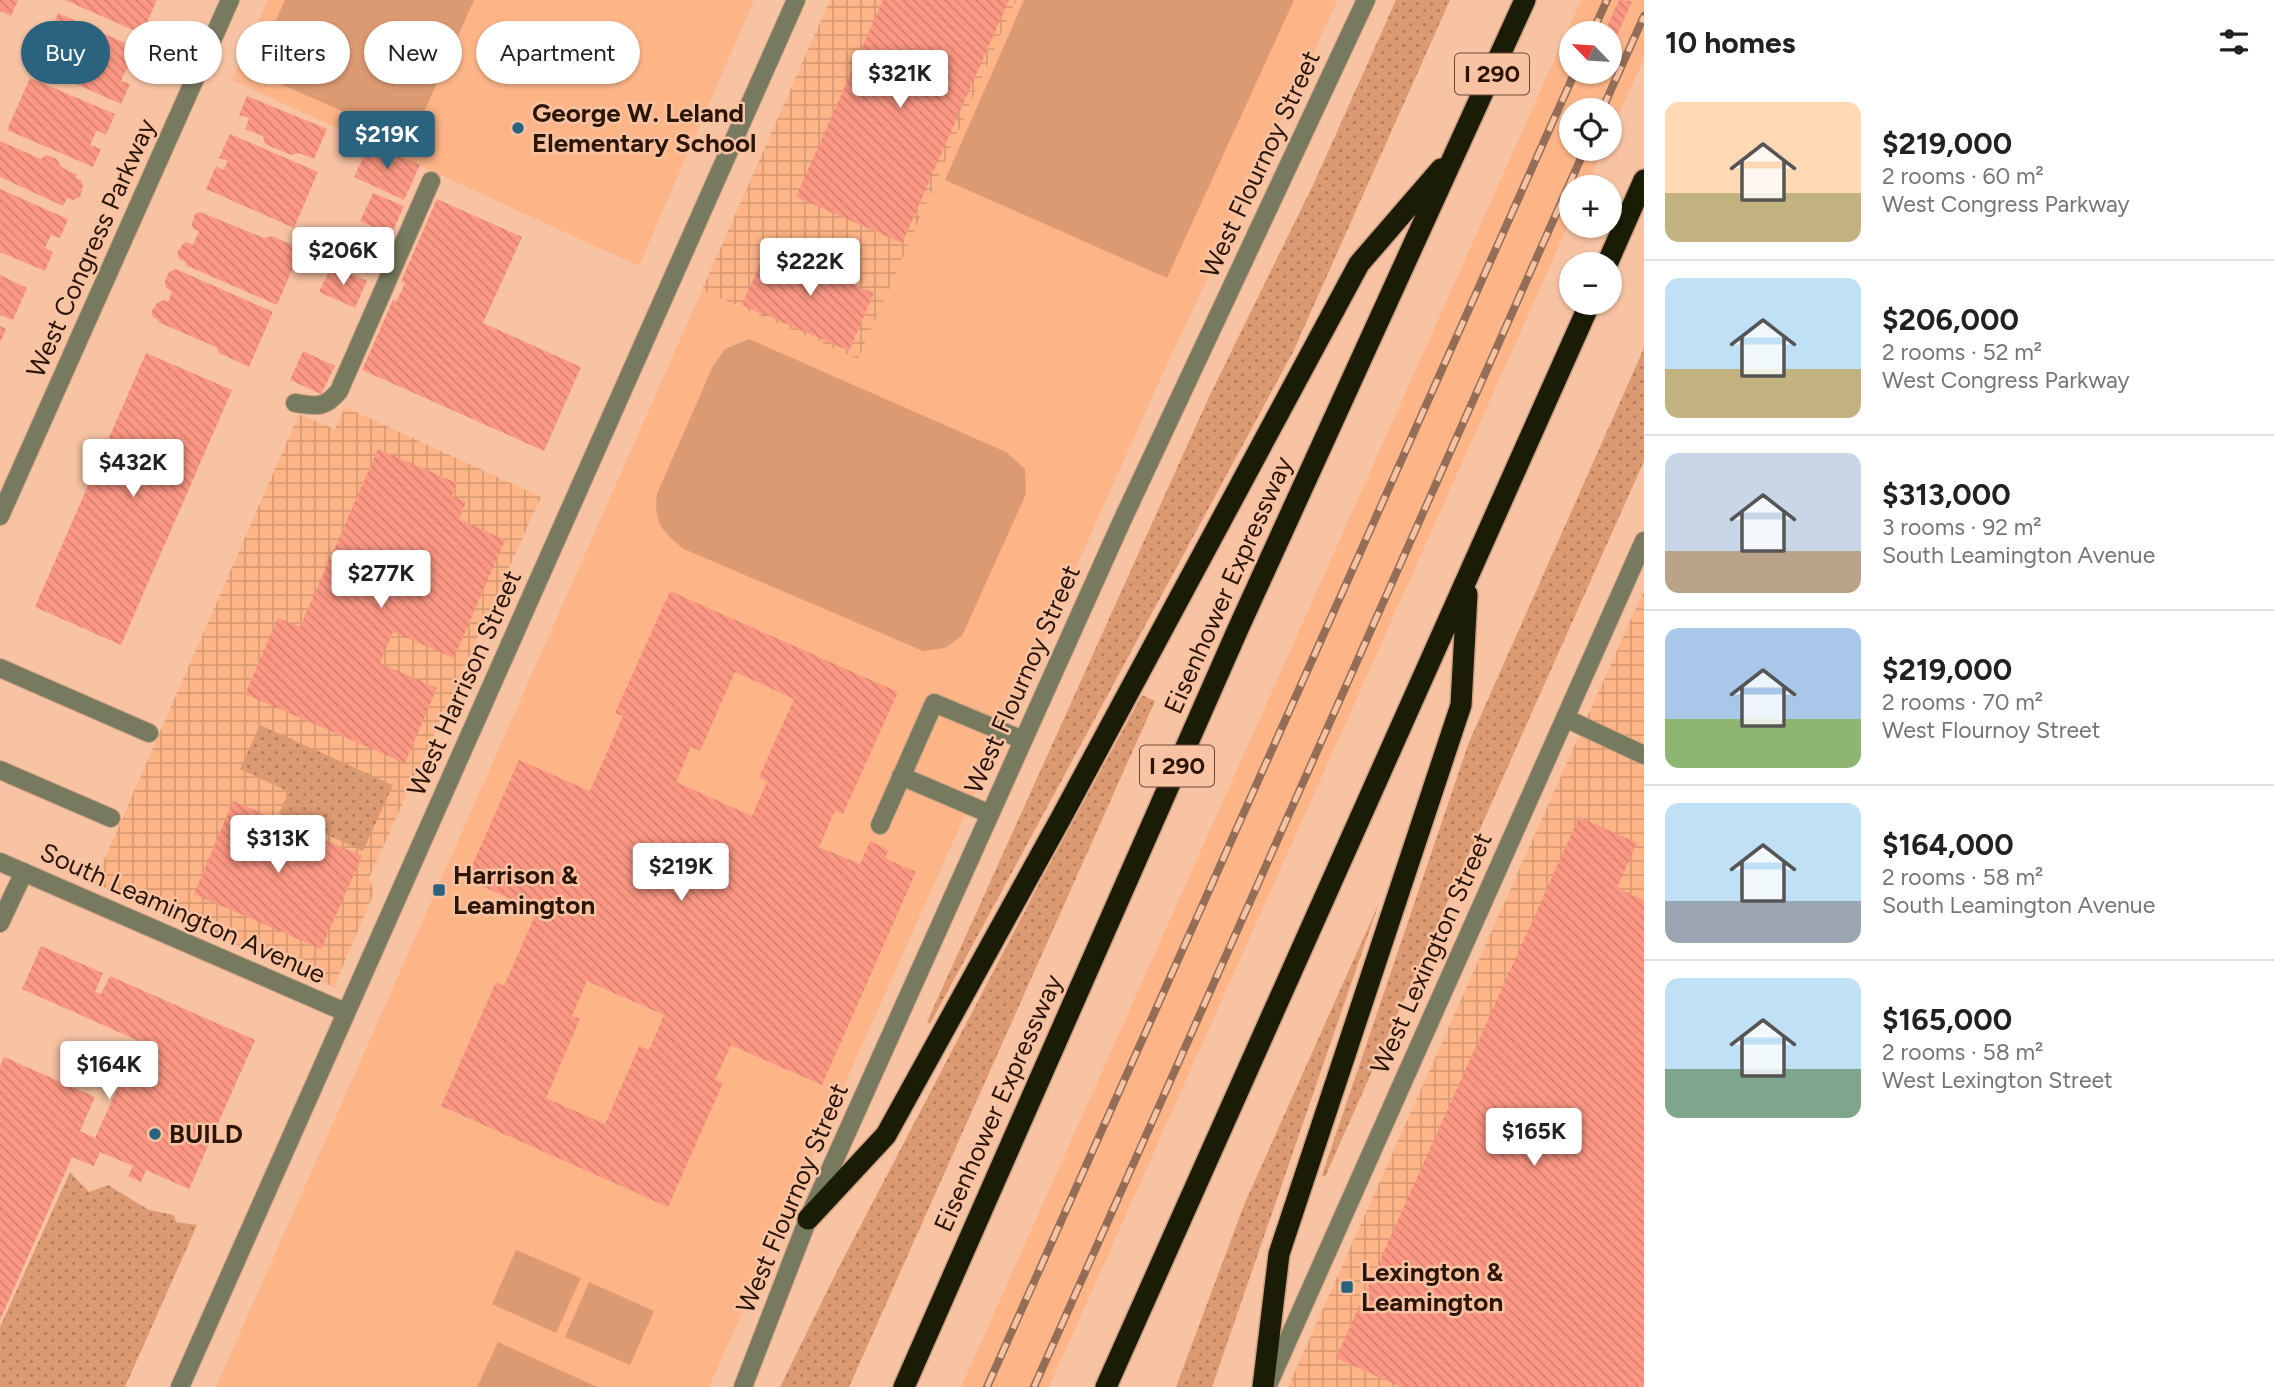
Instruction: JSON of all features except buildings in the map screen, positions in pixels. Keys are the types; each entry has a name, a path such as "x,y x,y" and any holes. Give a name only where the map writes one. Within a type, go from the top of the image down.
{"highway":[{"name":"Eisenhower Expressway","path":"904,1387 1238,629 1525,0"},
{"path":"808,1219 886,1135 1061,818 1359,264 1458,148"},
{"path":"1612,252 1644,180"},
{"path":"1106,1387 1585,315"},
{"path":"1265,1387 1279,1254 1461,705 1468,581"}],"street":[{"name":"West Congress Parkway","path":"0,516 230,0"},
{"name":"West Harrison Street","path":"180,1387 796,0"},
{"name":"West Flournoy Street","path":"743,1387 808,1219 1023,740 1121,523 1366,0"},
{"path":"295,402 318,406 330,402 339,391 431,181"},
{"name":"West Lexington Street","path":"1265,1387 1644,541"},
{"path":"0,668 149,733"},
{"path":"880,825 934,703 1023,740"},
{"path":"1565,718 1644,755"},
{"path":"0,770 111,818"},
{"path":"901,776 990,814"},
{"name":"South Leamington Avenue","path":"0,862 345,1012"},
{"path":"0,923 24,872"}],"shaded area":[{"name":"George W. Leland Elementary School","path":"268,0 754,0 639,266 241,84 350,84 350,21 259,21"},
{"path":"285,0 474,0 462,27 462,21 364,21 364,84 436,84 411,141 280,84 350,84 350,21 276,21"},
{"path":"830,0 1016,0 858,359 702,290"},
{"path":"1016,0 1338,0 1163,373 709,1387 216,1387 702,290 858,358"},
{"path":"1024,0 1294,0 1167,278 945,180"},
{"path":"1396,0 1450,0 1293,352 930,1024 927,1022 1209,397 1314,183"},
{"path":"1581,0 1644,0 1644,59 1622,107 1622,98 1559,98 1559,161 1598,161 1591,175 1559,175 1559,238 1563,238 1049,1387 961,1387 1559,49 1559,84 1622,84 1622,21 1572,21"},
{"path":"749,339 1006,452 1025,469 1026,494 962,636 945,648 923,651 684,549 661,526 656,504 657,494 712,368 725,349"},
{"path":"1644,348 1644,461 1325,1177 1322,1175 1469,742"},
{"path":"345,407 541,497 369,878 374,893 334,987 94,883 299,414 335,429"},
{"path":"1644,590 1644,1387 1288,1387"},
{"path":"1142,695 1155,701 849,1387 780,1387 838,1269 1040,882"},
{"path":"260,725 393,785 363,851 279,813 289,792 240,769"},
{"path":"1379,903 1212,1387 1176,1387 1244,1205"},
{"path":"70,1172 89,1192 108,1185 149,1210 174,1215 176,1222 197,1225 125,1387 0,1387 0,1327"},
{"path":"516,1250 581,1278 556,1333 492,1304"},
{"path":"589,1282 654,1311 630,1365 565,1337"},
{"path":"498,1342 597,1387 477,1387"}],"railway":[{"path":"1597,21 1607,0"},
{"path":"1607,98 1644,16"},
{"path":"987,1387 1570,84"},
{"path":"1034,1387 1580,161"}],"place":[{"name":"George W. Leland Elementary School","path":"518,128"},
{"name":"Harrison & Leamington","path":"439,890"},
{"name":"BUILD","path":"155,1134"},
{"name":"Lexington & Leamington","path":"1347,1287"}]}
